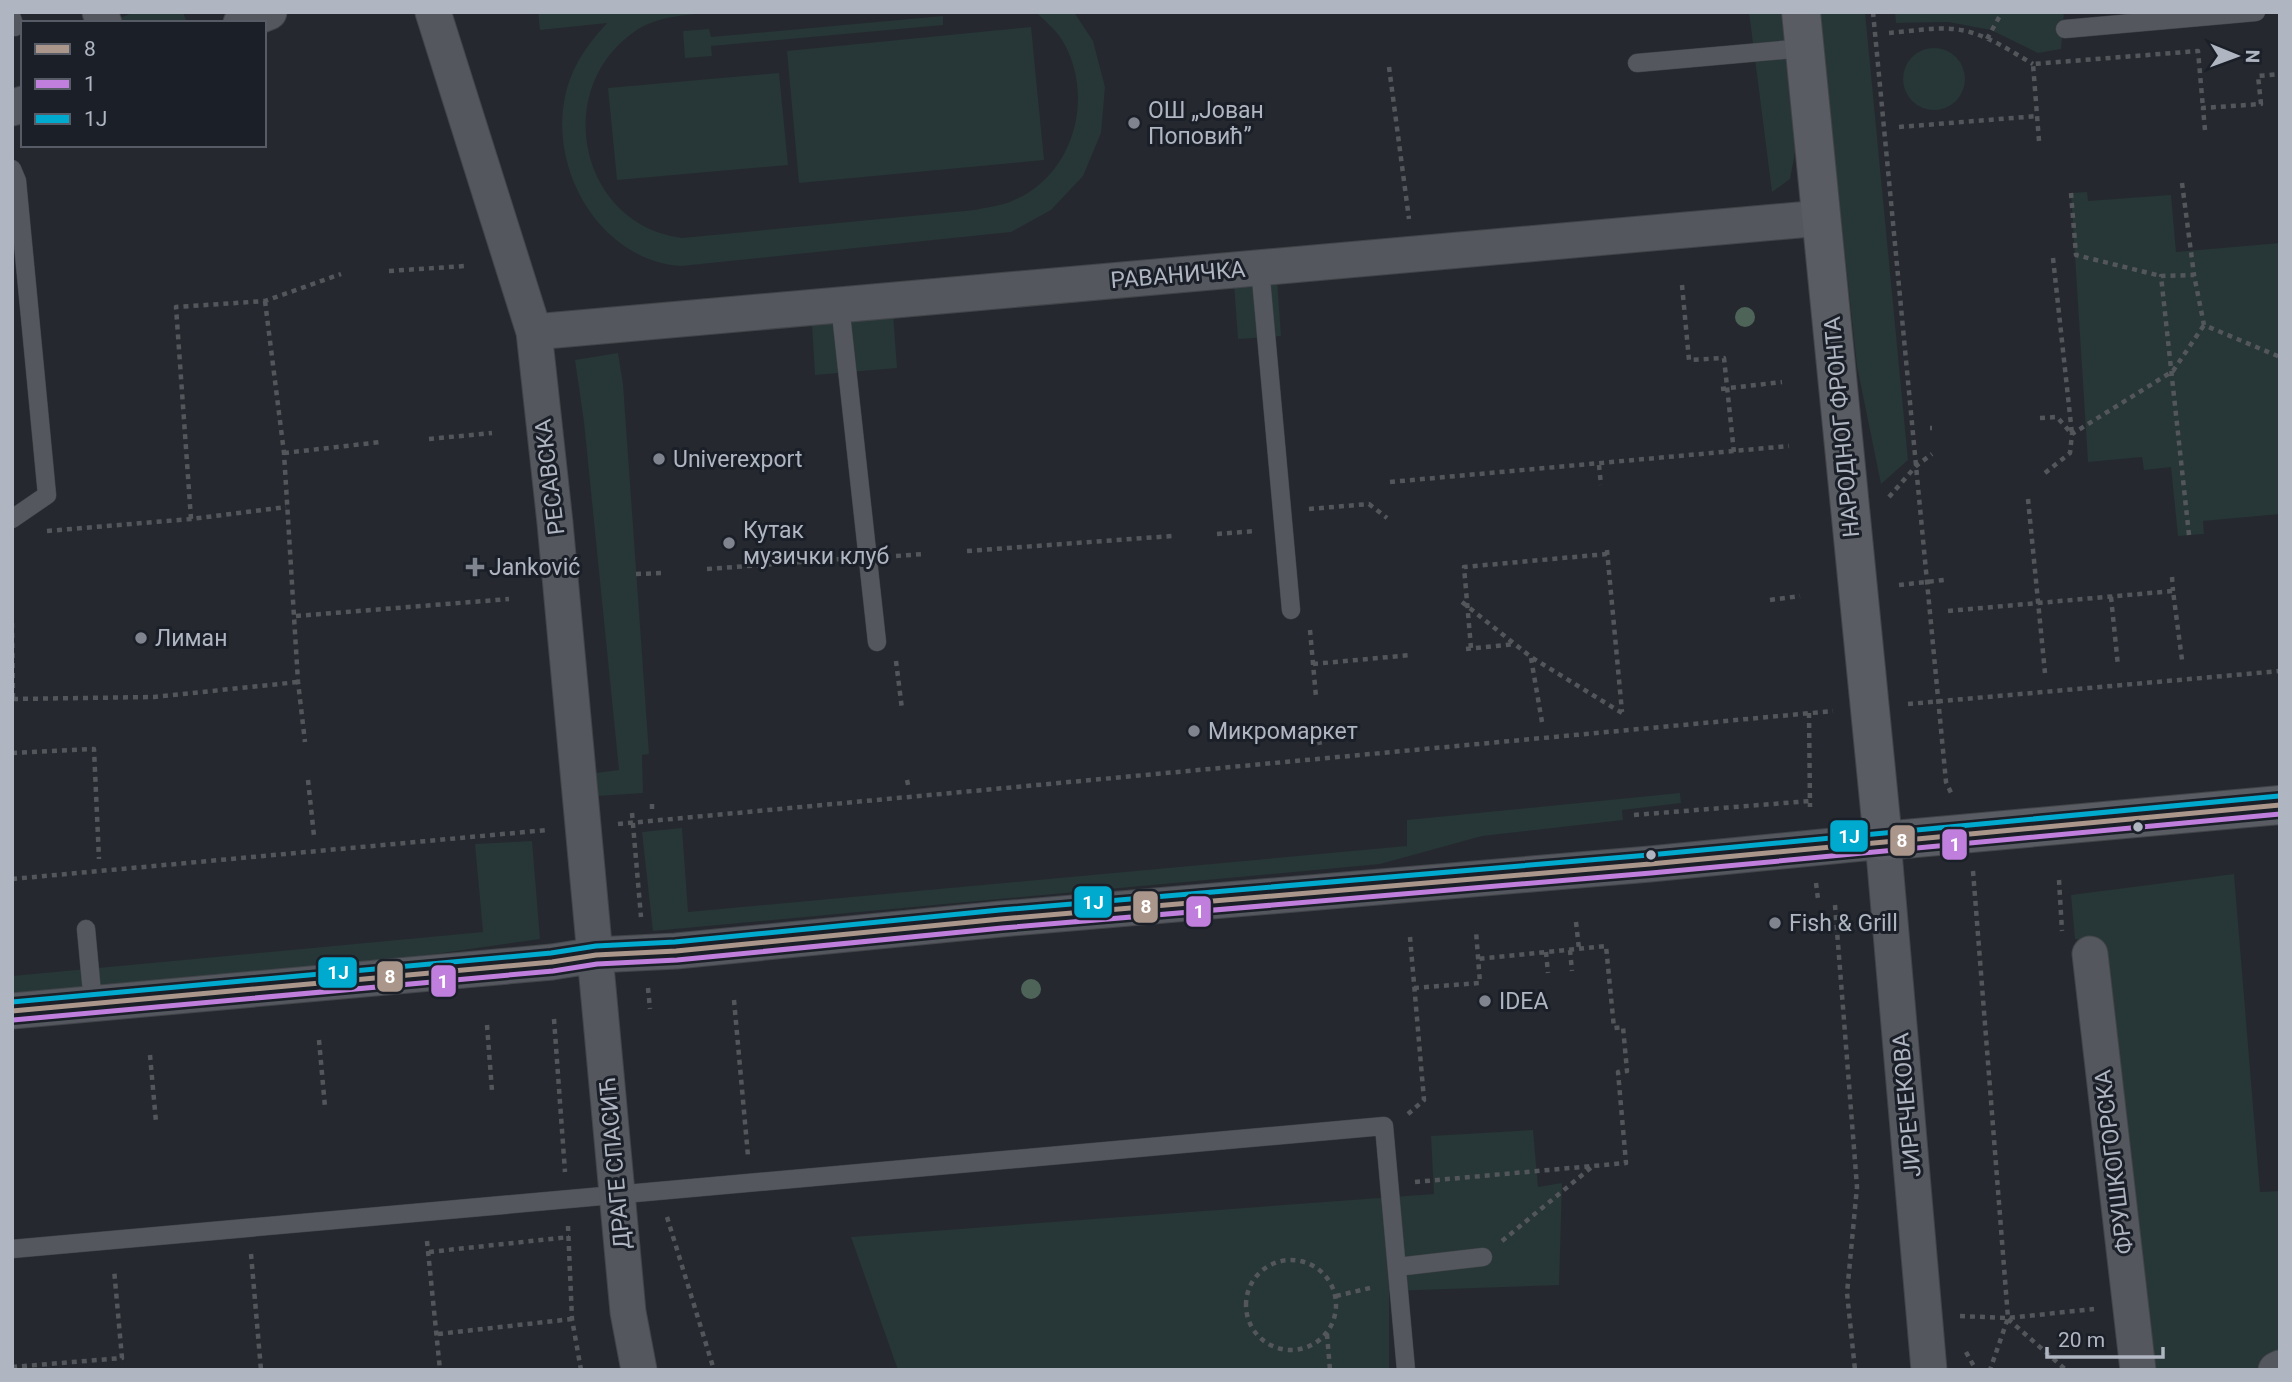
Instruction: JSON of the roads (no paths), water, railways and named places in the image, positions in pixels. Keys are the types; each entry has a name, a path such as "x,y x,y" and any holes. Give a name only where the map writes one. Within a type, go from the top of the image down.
{"street":[{"path":"246,21 269,12"},
{"name":"РЕСАВСКА","path":"433,12 534,332 557,537 596,956"},
{"name":"НАРОДНОГ ФРОНТА","path":"1803,30 1883,841"},
{"name":"РАВАНИЧКА","path":"534,332 1821,218"},
{"path":"12,1011 1015,918 1650,864 2280,804"},
{"name":"ЈИРЕЧЕКОВА","path":"1883,841 1929,1370"},
{"name":"ФРУШКОГОРСКА","path":"2090,954 2138,1370"},
{"name":"ДРАГЕ СПАСИЋ","path":"596,956 628,1312 639,1370"}],"lane":[{"path":"2065,29 2256,12"},
{"path":"1637,63 1803,30"},
{"path":"12,169 17,181 47,495 12,519"},
{"path":"1260,268 1292,610"},
{"path":"841,305 877,642"},
{"path":"86,929 93,1003"},
{"path":"12,1249 1384,1126 1406,1370"},
{"path":"1397,1267 1483,1257"}],"place":[{"name":"ОШ „Јован Поповић”","path":"1134,123"},
{"name":"Univerexport","path":"659,459"},
{"name":"Кутак музички клуб","path":"729,543"},
{"name":"Janković","path":"475,567"},
{"name":"Лиман","path":"141,638"},
{"name":"Микромаркет","path":"1194,731"},
{"name":"Fish & Grill","path":"1775,923"},
{"name":"IDEA","path":"1485,1001"}]}
